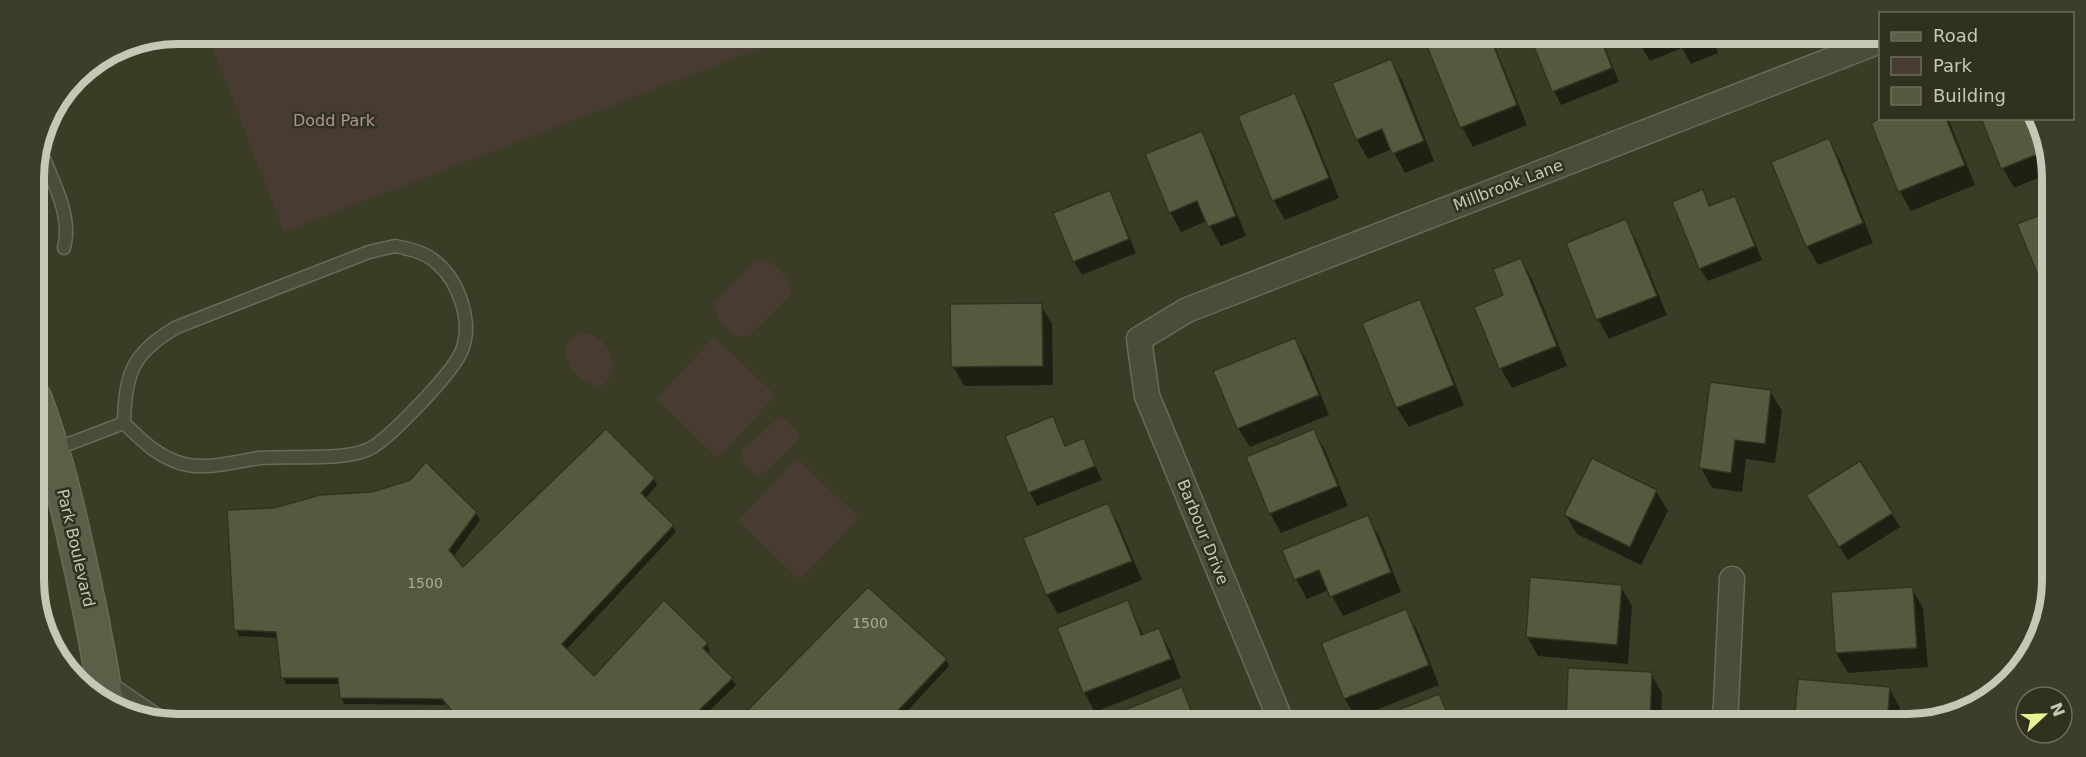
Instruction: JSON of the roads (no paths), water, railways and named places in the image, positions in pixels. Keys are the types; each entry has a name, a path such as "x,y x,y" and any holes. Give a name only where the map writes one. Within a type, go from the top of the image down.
{"main road":[{"name":"Park Boulevard","path":"44,427 83,577 104,689"}],"street":[{"name":"Millbrook Lane","path":"1139,339 1187,310 1871,44"},
{"name":"Barbour Drive","path":"1139,339 1147,396 1278,713"},
{"path":"1725,713 1732,579"}],"lane":[{"path":"45,163 66,221 67,235 64,248"},
{"path":"395,246 417,251 436,263 452,282 462,305 465,327 463,349 452,368 390,433 372,448 350,455 260,458 213,465 188,465 166,457 146,445 124,423 125,396 131,371 142,353 156,339 177,327 369,252 395,246"},
{"path":"52,451 124,423"},
{"path":"104,689 144,709"}],"park label":[{"name":"Dodd Park","path":"334,120"}]}
